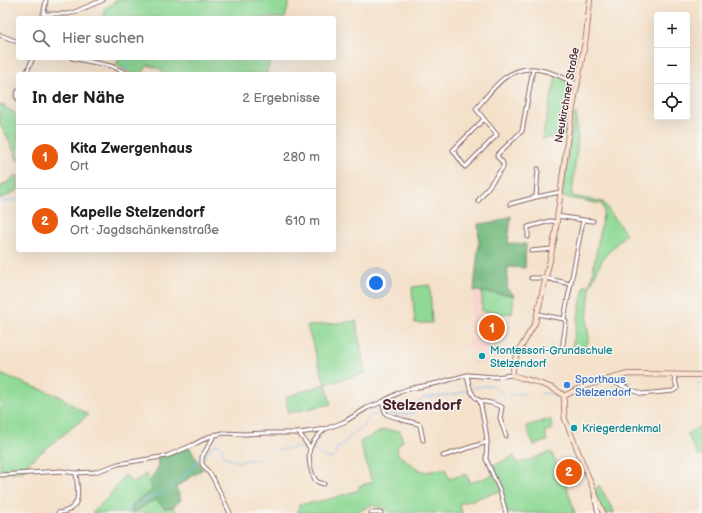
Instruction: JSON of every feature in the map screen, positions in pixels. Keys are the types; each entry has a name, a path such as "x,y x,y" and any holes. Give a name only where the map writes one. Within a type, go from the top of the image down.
{"main road":[{"name":"Neukirchner Straße","path":"512,375 519,350 535,323 546,278 557,222 568,134 586,37 590,0"},
{"path":"564,396 584,386 628,374 702,375"},
{"path":"512,375 548,387 564,396"},
{"path":"564,396 565,419 603,513"}],"street":[{"path":"46,0 43,16 77,12 103,0"},
{"path":"0,35 16,41"},
{"path":"27,72 32,60"},
{"path":"82,60 111,66 126,72"},
{"path":"484,119 452,150 465,167 497,135 476,109 497,84 512,73 533,69 556,74 578,85"},
{"path":"478,201 503,167 503,163 497,156 498,154 522,131 533,69"},
{"path":"536,197 538,169"},
{"path":"510,204 560,192"},
{"path":"557,216 593,221"},
{"path":"562,350 566,322 564,319 583,220"},
{"path":"528,227 550,221 557,222"},
{"path":"528,222 528,237"},
{"path":"531,251 552,249"},
{"path":"531,278 546,278 570,284"},
{"path":"537,314 564,319"},
{"path":"0,475 55,471 76,473 95,472 118,464 167,456 215,434 267,432 299,434 325,429 348,420 367,408 408,389 467,375 495,377 512,375"},
{"path":"467,375 472,394 475,398 480,401 491,402 502,407 500,418 506,436"},
{"path":"606,380 642,394 673,391 677,388 674,375"},
{"path":"480,401 487,442 486,459 500,491 506,513"},
{"path":"382,402 386,414 419,424 423,440"},
{"path":"324,484 318,482 314,478 310,467 310,448 317,437 325,429"},
{"path":"215,434 202,457 202,464 213,478 230,513"},
{"path":"299,434 310,448"},
{"path":"443,456 487,442"},
{"path":"58,513 69,510 77,501 79,495 76,473"},
{"path":"594,491 598,513"},
{"path":"371,513 381,513"}],"shaded area":[{"path":"474,291 482,292 482,311 498,312 495,337 469,334"},
{"path":"468,338 491,342 487,365 472,363 475,349 466,348"}],"green space":[{"path":"115,0 290,0 286,16 104,16 104,9 115,2"},
{"path":"118,60 271,60 267,72 162,72 163,70 148,65 143,72 130,72 116,65"},
{"path":"556,76 575,86 567,135 542,139"},
{"path":"0,104 16,114 16,156 9,140 0,125"},
{"path":"576,113 578,137 572,196 603,202 626,234 603,258 590,286 604,210 602,204 562,197 574,114"},
{"path":"16,176 16,191 0,199 0,187"},
{"path":"511,216 508,243 526,244 525,268 508,267 507,289 514,295 474,291 479,240 478,224 496,222"},
{"path":"430,285 432,323 415,323 412,287"},
{"path":"584,286 590,286 587,325 589,338 584,353 572,348"},
{"path":"482,292 514,295 512,314 482,311"},
{"path":"356,321 366,373 326,384 331,404 288,413 286,397 325,384 307,326"},
{"path":"0,374 59,396 88,415 29,462 24,471 0,473"},
{"path":"550,419 553,429 545,431 547,441 534,445 526,426"},
{"path":"702,426 702,456 699,457 687,434"},
{"path":"383,430 400,431 403,441 397,447 398,455 420,470 427,472 445,468 449,479 466,474 470,483 493,475 490,467 514,456 517,464 551,452 565,481 575,513 506,513 500,491 459,504 462,513 390,513 387,510 372,505 356,513 298,513 299,504 337,497 359,490 359,486 372,482 360,442"},
{"path":"188,445 203,469 176,487 181,500 173,507 164,508 156,499 133,512 131,510 134,503 153,490 149,482 158,468 157,456 169,454"},
{"path":"146,474 153,490 134,503 133,512 156,499 164,508 173,507 176,513 92,513 108,497 125,475 133,483"},
{"path":"599,485 614,513 598,513 594,491"}],"waterway":[{"path":"124,72 131,60"},
{"path":"0,203 16,199"},
{"path":"622,384 629,382"},
{"path":"472,388 491,385 505,395"},
{"path":"597,395 601,394 603,391 621,387"},
{"path":"388,412 398,415 405,415 415,411 418,403 424,398 458,394 468,389"},
{"path":"509,395 526,393"},
{"path":"541,394 548,393 561,399"},
{"path":"312,450 316,451 325,458 332,458 335,456 337,448 346,443 349,437 363,426 370,416 383,413"},
{"path":"204,458 212,446 218,444 222,447 224,457 238,462 264,458"},
{"path":"277,450 308,448"},
{"path":"128,513 132,504 142,504 143,500 147,499 149,496 153,497 158,494 163,494 199,461"}],"place":[{"name":"Kita Zwergenhaus","path":"492,328"},
{"name":"Montessori-Grundschule Stelzendorf","path":"482,356"},
{"name":"Sporthaus Stelzendorf","path":"567,385"},
{"name":"Kriegerdenkmal","path":"574,428"},
{"name":"Kapelle Stelzendorf","path":"569,472"}],"district":[{"name":"Stelzendorf","path":"422,405"}]}
